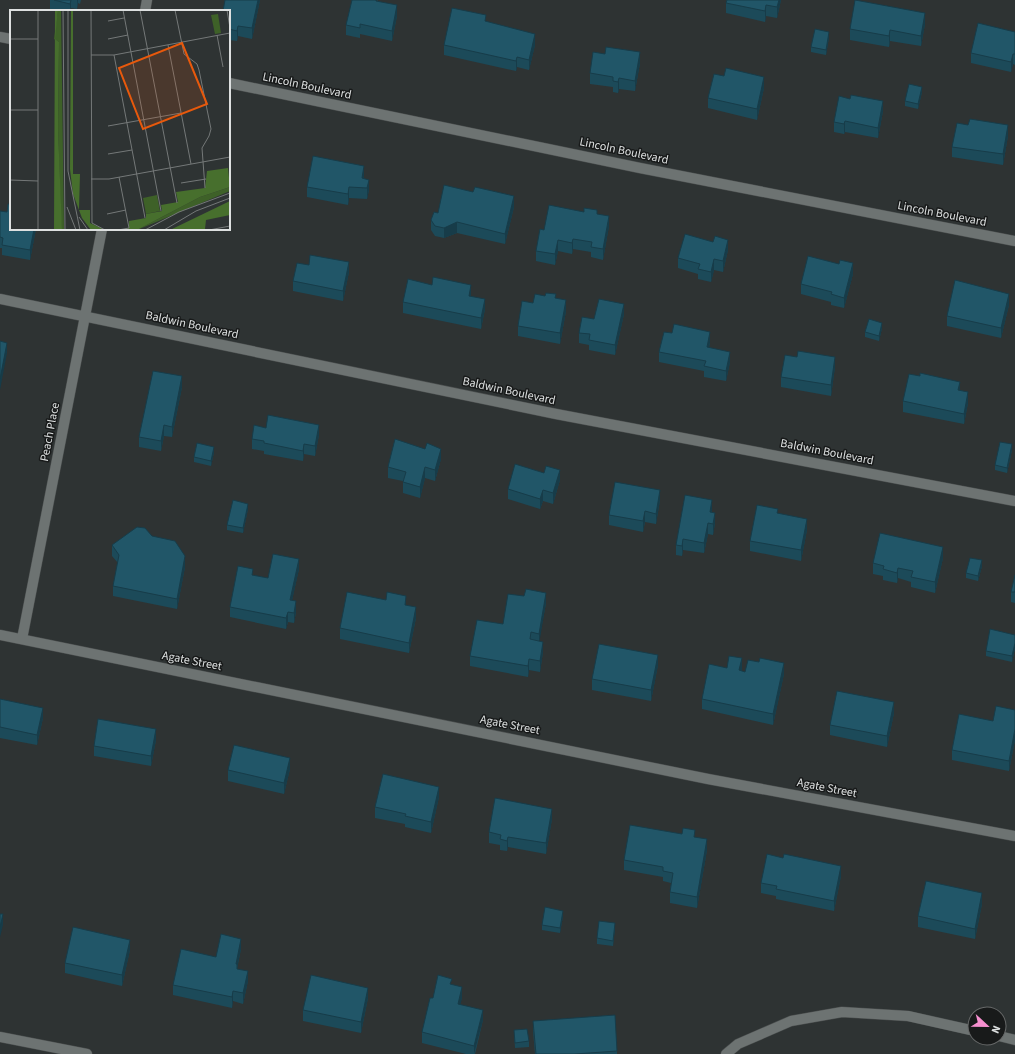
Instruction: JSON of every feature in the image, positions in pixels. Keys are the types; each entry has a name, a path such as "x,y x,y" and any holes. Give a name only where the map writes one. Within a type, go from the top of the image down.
{"street":[{"path":"145,10 147,0"},
{"path":"0,37 10,39"},
{"name":"Lincoln Boulevard","path":"230,83 647,170 1015,241"},
{"name":"Peach Place","path":"22,639 102,230"},
{"name":"Baldwin Boulevard","path":"0,299 556,414 1015,501"},
{"name":"Agate Street","path":"0,635 700,777 1015,836"},
{"path":"726,1054 738,1044 791,1021 842,1012 908,1016 967,1029"},
{"path":"0,1037 87,1054"}],"building":[{"path":"54,0 71,0 70,4"},
{"path":"225,0 258,0 252,28 238,26 237,31 230,29 230,10 223,10"},
{"path":"352,0 376,0 397,5 392,31 360,24 360,28 346,25"},
{"path":"727,0 779,0 777,7 766,5 765,11 726,3"},
{"path":"855,0 925,13 921,36 890,30 889,36 850,29"},
{"path":"452,8 486,15 485,21 535,34 529,60 517,57 516,61 444,45"},
{"path":"978,23 1015,32 1015,54 1013,54 1011,62 971,53"},
{"path":"815,29 829,32 826,50 811,47"},
{"path":"606,47 640,52 635,81 619,78 618,82 613,81 613,77 590,73 593,52 605,54"},
{"path":"726,68 764,77 757,109 708,98 714,74 724,76"},
{"path":"909,84 922,87 918,104 905,101"},
{"path":"851,95 883,101 878,128 845,121 844,124 834,122 839,96 850,99"},
{"path":"970,119 1008,125 1003,154 952,147 957,123 968,125"},
{"path":"313,156 364,166 362,178 369,180 367,188 349,187 348,194 307,187"},
{"path":"444,185 473,192 475,187 514,196 505,234 457,222 444,228 435,226 431,220 434,212 438,213"},
{"path":"8,204 10,204 10,230 34,230 30,250 2,245 3,238 0,237 0,211 7,212"},
{"path":"549,205 584,212 584,208 597,210 597,214 609,216 603,249 591,247 592,242 573,239 572,243 558,240 555,254 536,251 540,229 544,230"},
{"path":"685,234 713,242 715,236 728,240 723,261 714,259 711,272 698,269 700,264 678,258"},
{"path":"310,255 349,262 343,291 293,281 297,263 309,265"},
{"path":"808,256 839,264 840,260 853,263 844,298 831,294 832,292 801,284"},
{"path":"433,277 471,285 469,296 485,299 481,318 403,302 408,279 432,285"},
{"path":"955,280 1009,294 1001,328 947,316"},
{"path":"546,293 556,294 555,298 566,300 560,333 518,326 522,301 533,303 535,294 545,296"},
{"path":"599,299 624,304 615,345 589,340 590,334 579,333 582,317 594,319"},
{"path":"869,319 882,323 879,336 865,332"},
{"path":"674,324 710,332 707,347 730,352 726,371 704,366 706,361 659,352 664,332 672,333"},
{"path":"0,341 7,343 0,379"},
{"path":"798,351 835,357 831,385 781,377 785,355 797,357"},
{"path":"153,371 182,376 172,427 164,425 161,441 139,437"},
{"path":"920,373 960,382 958,390 968,392 964,414 903,401 909,374 920,376"},
{"path":"268,415 319,425 315,446 304,444 303,451 252,439 254,425 266,428"},
{"path":"395,439 425,449 427,443 441,449 435,470 425,467 420,487 403,482 406,472 388,467"},
{"path":"1000,442 1012,444 1007,468 995,465"},
{"path":"197,443 214,447 211,461 194,457"},
{"path":"515,464 544,473 546,466 560,470 553,493 543,490 540,499 508,489"},
{"path":"615,482 660,490 656,514 645,511 643,521 609,515"},
{"path":"685,495 712,500 710,512 715,513 713,524 708,523 704,543 683,539 682,546 676,545"},
{"path":"233,500 248,504 243,528 227,525"},
{"path":"757,505 778,509 777,513 807,519 801,550 750,541"},
{"path":"137,527 145,528 152,536 175,541 185,556 177,599 113,586 119,555 112,545"},
{"path":"880,533 943,547 935,582 911,577 913,571 898,568 897,573 883,569 884,566 873,563"},
{"path":"273,554 299,559 290,600 296,601 294,613 288,612 286,618 230,607 238,566 253,569 252,575 268,578"},
{"path":"970,558 982,560 978,576 966,573"},
{"path":"1015,575 1015,592 1011,592"},
{"path":"526,589 546,593 539,634 531,632 530,639 543,642 540,661 529,659 528,666 470,656 477,620 503,624 508,594 524,596"},
{"path":"347,592 386,600 387,592 406,596 405,605 416,607 409,643 340,628"},
{"path":"990,629 1015,635 1012,656 986,651"},
{"path":"599,644 658,655 651,690 592,679"},
{"path":"729,656 742,658 739,670 745,672 748,660 759,662 760,658 784,663 773,714 702,699 709,664 727,668"},
{"path":"837,691 894,702 887,736 830,725"},
{"path":"0,699 43,708 37,735 0,727"},
{"path":"996,706 1015,710 1015,729 1009,761 952,750 959,714 993,721"},
{"path":"98,719 156,729 151,756 94,746"},
{"path":"234,745 290,758 284,783 228,770"},
{"path":"383,774 439,787 431,822 405,816 406,814 375,807"},
{"path":"495,798 552,809 546,843 508,837 507,841 500,839 501,835 489,832"},
{"path":"630,825 682,834 683,828 695,830 694,837 707,839 697,897 670,892 673,873 663,871 663,867 624,860"},
{"path":"767,854 783,858 784,854 841,866 834,901 776,889 777,886 761,883"},
{"path":"926,881 982,893 975,929 918,916"},
{"path":"545,907 563,911 560,928 542,925"},
{"path":"0,914 3,914 0,927"},
{"path":"599,921 615,923 613,941 597,938"},
{"path":"73,927 130,940 122,975 65,963"},
{"path":"221,934 241,939 236,964 237,969 248,971 243,993 233,991 232,997 173,985 181,949 216,957"},
{"path":"311,975 368,988 361,1022 303,1010"},
{"path":"438,975 452,979 450,984 462,987 458,1004 483,1010 474,1046 422,1032 430,998 433,998"},
{"path":"615,1015 617,1051 575,1054 536,1054 533,1021"},
{"path":"527,1029 529,1041 515,1043 514,1030"}]}
